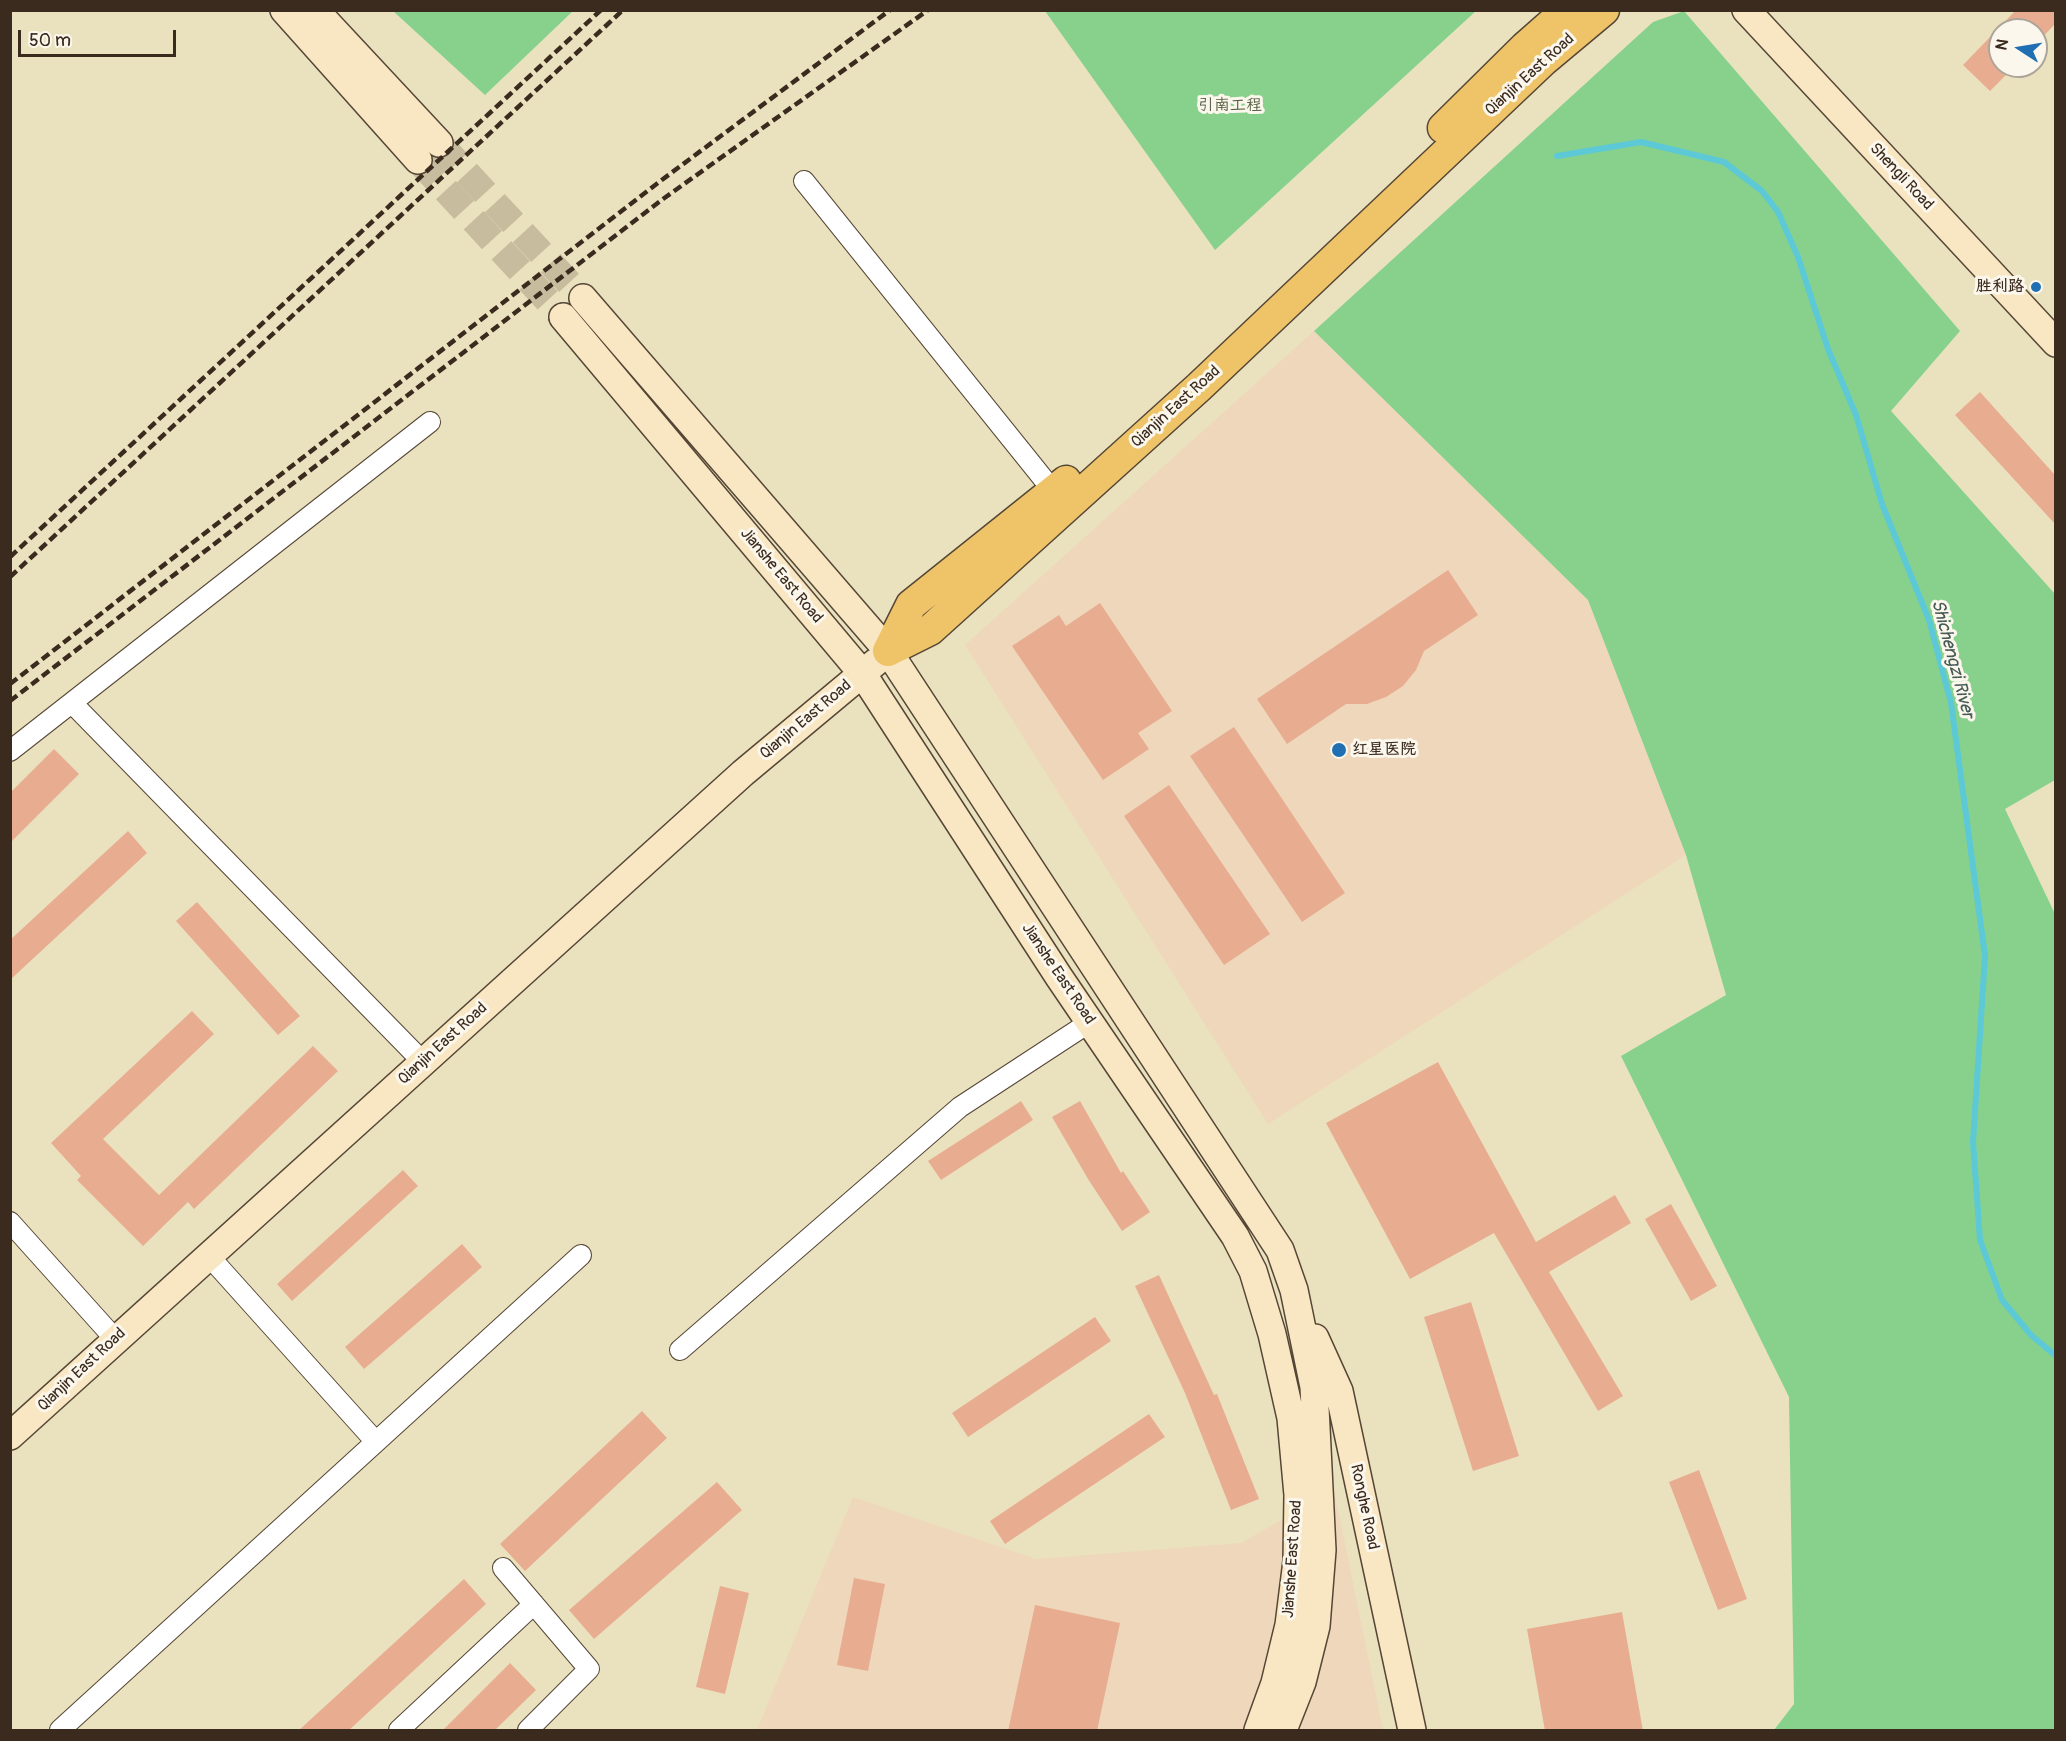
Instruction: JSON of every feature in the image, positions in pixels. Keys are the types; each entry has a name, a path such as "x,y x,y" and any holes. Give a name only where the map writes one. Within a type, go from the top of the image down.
{"main road":[{"path":"284,10 418,160"},
{"path":"315,10 439,143"},
{"path":"888,651 911,605 1054,492 1163,398 1345,226 1525,47 1567,10"},
{"name":"Qianjin East Road","path":"10,1436 743,773 888,651 930,630 1199,387 1543,61 1604,10"},
{"name":"Shengli Road","path":"1746,10 2055,343"},
{"name":"Jianshe East Road","path":"583,298 888,651 1280,1250 1294,1290 1314,1387 1322,1550 1316,1626 1302,1682 1283,1731"},
{"name":"Jianshe East Road","path":"563,317 862,673 1090,1022 1235,1236 1253,1271 1272,1334 1291,1418 1298,1495 1297,1561 1289,1625 1275,1683 1258,1731"},
{"name":"Ronghe Road","path":"1294,1290 1339,1391 1412,1731"}],"street":[{"path":"804,181 1054,492"},
{"path":"10,751 430,422"},
{"path":"72,703 423,1062"},
{"path":"680,1350 960,1107 1090,1022"},
{"path":"10,1222 115,1339"},
{"path":"208,1255 376,1442"},
{"path":"60,1731 581,1255"},
{"path":"503,1568 589,1670 528,1731"},
{"path":"399,1731 534,1604"}],"shaded area":[{"name":"红星医院","path":"1314,331 1588,600 1686,855 1268,1124 965,645"},
{"path":"1334,1490 1383,1730 757,1730 853,1497 1036,1559 1241,1543"}],"green space":[{"path":"393,11 573,11 485,95"},
{"name":"引南工程","path":"1045,11 1476,11 1215,250"},
{"path":"1684,11 1960,331 1891,411 2055,594 2055,780 2005,809 2055,914 2055,1730 1774,1730 1794,1704 1789,1397 1621,1056 1726,995 1686,855 1588,600 1314,331 1653,22"}],"building":[{"path":"2016,10 2055,10 2055,24 2048,31 2048,18 2008,18"},
{"path":"1988,39 1988,78 2003,78 1990,91 1963,65"},
{"path":"1980,392 2055,475 2055,524 1955,415"},
{"path":"1448,570 1478,615 1424,651 1416,670 1403,686 1386,697 1367,704 1346,704 1287,744 1257,699"},
{"path":"1100,603 1172,711 1138,733 1149,749 1103,780 1012,646 1059,615 1066,626"},
{"path":"1234,727 1345,893 1302,922 1190,756"},
{"path":"54,749 79,774 10,843 10,793"},
{"path":"1169,785 1270,934 1224,965 1124,816"},
{"path":"128,831 147,853 10,980 10,940"},
{"path":"197,902 300,1016 278,1035 176,921"},
{"path":"192,1011 214,1034 103,1139 159,1195 313,1046 338,1071 194,1209 188,1202 143,1246 77,1180 81,1176 51,1143"},
{"path":"1438,1062 1536,1242 1615,1195 1631,1223 1549,1272 1623,1396 1598,1411 1494,1233 1410,1279 1326,1123"},
{"path":"1021,1101 1033,1120 941,1180 928,1161"},
{"path":"1080,1101 1121,1173 1123,1171 1150,1212 1122,1231 1052,1117"},
{"path":"403,1170 418,1186 292,1301 277,1284"},
{"path":"1671,1204 1717,1286 1691,1301 1645,1219"},
{"path":"462,1244 482,1267 364,1369 345,1347"},
{"path":"1159,1275 1214,1395 1217,1394 1259,1499 1231,1510 1185,1393 1135,1286"},
{"path":"1471,1302 1519,1456 1473,1471 1424,1317"},
{"path":"1095,1317 1111,1341 968,1437 952,1413"},
{"path":"642,1411 667,1438 525,1571 500,1544"},
{"path":"1149,1414 1165,1437 1005,1544 990,1521"},
{"path":"1699,1470 1747,1599 1718,1610 1669,1482"},
{"path":"717,1482 742,1510 594,1639 569,1610"},
{"path":"854,1578 885,1584 868,1671 837,1665"},
{"path":"464,1579 486,1604 348,1731 298,1731"},
{"path":"720,1586 749,1593 725,1694 696,1687"},
{"path":"1035,1605 1120,1623 1097,1731 1008,1731"},
{"path":"1622,1612 1643,1731 1545,1731 1527,1629"},
{"path":"510,1663 536,1690 494,1731 442,1731"}],"waterway":[{"name":"Shichengzi River","path":"1557,156 1641,142 1724,162 1762,191 1778,212 1798,257 1828,349 1856,415 1882,504 1929,620 1951,703 1985,956 1973,1142 1980,1240 2002,1300 2031,1335 2056,1356"}],"tunnel":[{"path":"439,143 583,298"},
{"path":"418,160 563,317"}],"railway":[{"path":"10,557 601,10"},
{"path":"10,577 623,10"},
{"path":"10,684 659,182 890,10"},
{"path":"10,701 663,199 928,10"}],"place":[{"name":"胜利路","path":"2036,287"},
{"name":"红星医院","path":"1339,750"}]}
